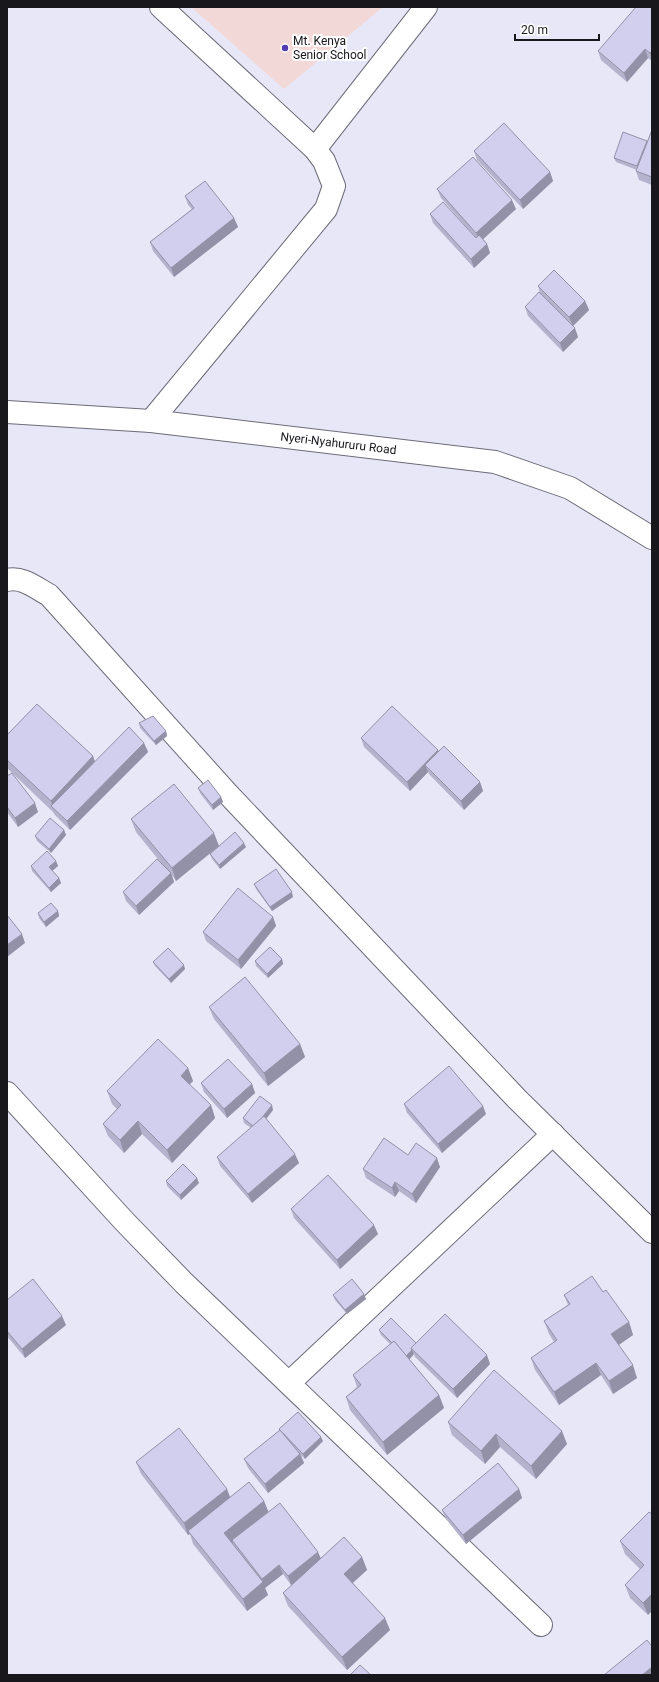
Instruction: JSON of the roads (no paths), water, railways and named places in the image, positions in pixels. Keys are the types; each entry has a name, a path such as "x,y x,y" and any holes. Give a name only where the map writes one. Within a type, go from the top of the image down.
{"street":[{"path":"151,421 326,209 334,186 324,161 315,149 161,7"},
{"path":"315,149 426,7"},
{"name":"Nyeri-Nyahururu Road","path":"7,412 151,421 495,462 570,488 652,538"},
{"path":"7,580 14,578 26,582 49,595 227,793 517,1099 652,1232"},
{"path":"7,1093 173,1271 541,1625"},
{"path":"289,1383 553,1134"}],"place":[{"name":"Mt. Kenya Senior School","path":"285,48"}]}
